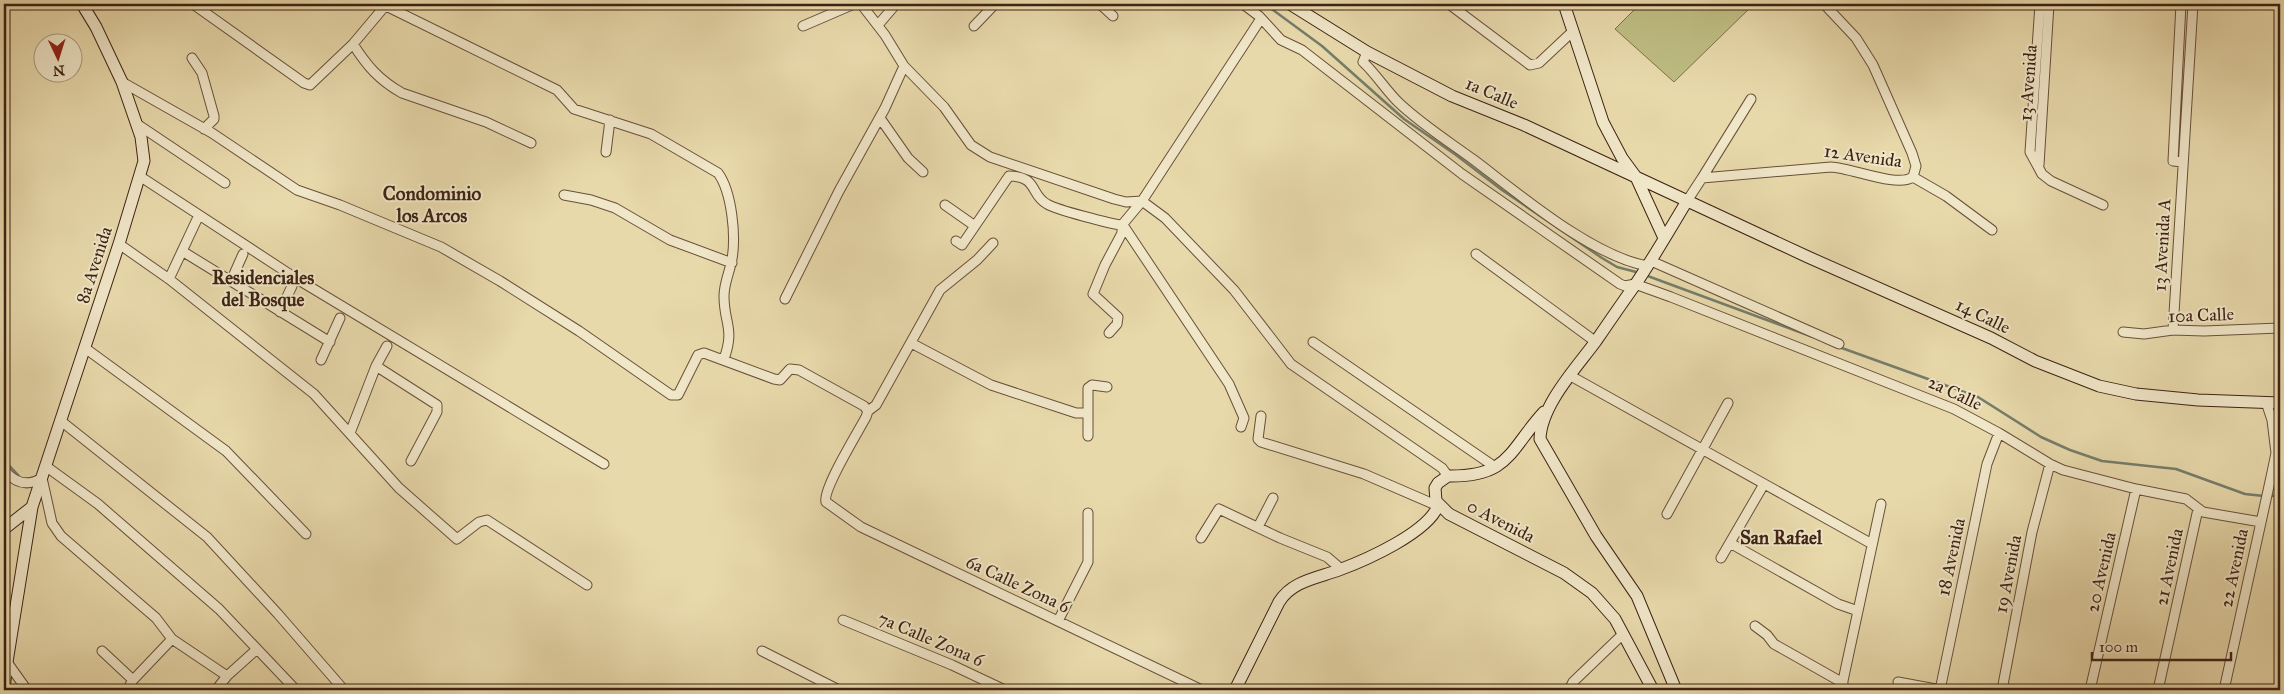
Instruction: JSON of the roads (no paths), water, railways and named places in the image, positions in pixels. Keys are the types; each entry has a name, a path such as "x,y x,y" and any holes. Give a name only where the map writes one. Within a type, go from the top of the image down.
{"street":[{"name":"8a Avenida","path":"4,690 32,507 62,421 84,348 141,177 144,149 137,124 122,82 96,27 82,4"},
{"path":"193,4 304,83 310,85 353,44 384,5 557,90 574,109 658,137 718,173 723,183 732,217 732,262 724,295 730,335 724,359"},
{"path":"803,26 854,4"},
{"path":"861,4 878,25 904,66 944,107 971,145 983,154 1121,201 1142,201 1165,218 1230,286 1291,364 1428,458 1442,468 1448,476 1438,483 1435,488 1438,506 1432,516 1413,531 1372,555 1288,589 1279,602 1235,690"},
{"path":"878,25 896,4"},
{"path":"974,26 995,4"},
{"path":"1100,4 1114,16"},
{"name":"2a Calle","path":"1243,4 1281,40 1302,50 1390,120 1510,208 1620,284 1636,283 1817,357 1954,409 1999,433 2050,464 2136,489 2186,499 2203,512 2262,518"},
{"name":"1a Calle","path":"1290,4 1367,52 1452,96 1524,125 1687,201"},
{"path":"1449,4 1530,65 1539,63 1572,32"},
{"path":"1564,4 1606,131 1636,177 1664,238"},
{"name":"12 Avenida","path":"1702,178 1830,166 1894,181 1907,180 1913,177 1916,166 1912,153 1873,65 1856,38 1824,4"},
{"name":"13 Avenida","path":"2039,165 2030,150 2040,4"},
{"name":"13 Avenida","path":"2039,165 2049,4"},
{"path":"2181,4 2173,161 2183,162"},
{"name":"13 Avenida A","path":"2173,330 2193,4"},
{"path":"1109,333 1118,319 1093,294 1104,266 1122,233 1122,225 1142,201 1260,20"},
{"path":"353,44 374,74 389,86 402,93 486,122 531,143"},
{"path":"1367,52 1363,62 1374,72 1398,101 1421,121 1527,200 1590,242 1620,259 1648,265 1839,344"},
{"path":"192,58 202,73 214,116 214,119 204,128"},
{"path":"786,299 839,190 880,118 904,66"},
{"path":"122,82 204,128 297,190 340,205 441,248 500,281 579,331 673,396 679,394 700,354 706,353 780,380 788,370 799,370 864,406 868,411 876,404 942,288 977,260 993,243"},
{"path":"1636,283 1750,99"},
{"path":"880,118 908,158 923,172"},
{"path":"606,152 610,120"},
{"path":"137,124 225,183"},
{"path":"2039,165 2042,174 2058,185 2103,205"},
{"path":"956,241 962,245 1006,178 1011,176 1032,183 1039,197 1049,206 1122,225 1229,384 1244,418 1241,427"},
{"path":"141,177 297,279 604,464"},
{"path":"1913,177 1946,196 1992,230"},
{"path":"564,195 615,208 670,240 732,262"},
{"name":"14 Calle","path":"1687,201 1991,338 2028,358 2083,380 2116,390 2170,398 2280,403"},
{"path":"945,205 975,226"},
{"path":"169,279 199,215"},
{"path":"119,244 169,279 314,394 399,488 457,539 478,522 487,520 587,585"},
{"path":"182,252 330,342"},
{"path":"231,281 243,254"},
{"path":"1476,254 1596,342"},
{"name":"0 Avenida","path":"1448,476 1470,474 1495,467 1510,457 1538,419 1549,408 1636,283"},
{"path":"280,312 292,286"},
{"path":"321,360 340,318"},
{"name":"10a Calle","path":"2123,332 2144,334 2173,330 2204,331 2280,328"},
{"path":"1313,342 1495,467"},
{"path":"911,343 991,385 1076,413 1088,412"},
{"path":"350,432 376,366 387,346"},
{"path":"84,348 226,451 306,534"},
{"path":"376,366 437,405 437,412 411,461"},
{"path":"1570,376 1872,544"},
{"path":"1088,436 1088,392 1090,386 1107,387"},
{"name":"22 Avenida","path":"2224,690 2278,450 2266,402"},
{"path":"1667,514 1728,403"},
{"name":"0 Avenida","path":"1549,408 1540,434 1542,444 1596,536 1637,596 1676,690"},
{"name":"6a Calle Zona 6","path":"868,411 832,480 825,500 830,506 861,527 1202,690"},
{"path":"1261,416 1258,439 1261,442 1364,474 1406,490 1438,506"},
{"path":"62,421 208,537 344,690"},
{"name":"18 Avenida","path":"1940,690 1987,464 1999,433"},
{"name":"19 Avenida","path":"2002,690 2032,532 2050,464"},
{"path":"4,470 12,480 25,484 34,483 44,473"},
{"path":"44,473 52,522 61,536 148,611 172,639 227,676"},
{"path":"44,473 98,504 218,609 296,690"},
{"path":"1721,558 1764,484"},
{"name":"20 Avenida","path":"2090,690 2136,489"},
{"path":"1258,527 1273,498"},
{"path":"1755,626 1767,635 1774,644 1842,686 1881,504"},
{"name":"0 Avenida","path":"1438,506 1449,514 1576,581 1603,604 1623,634 1653,690"},
{"path":"4,529 32,507"},
{"path":"1201,538 1219,509 1327,557 1341,569"},
{"name":"21 Avenida","path":"2158,690 2198,509"},
{"path":"1058,621 1088,562 1088,513"},
{"path":"1730,543 1838,604 1858,611"},
{"name":"7a Calle Zona 6","path":"843,620 952,665 1005,690"},
{"path":"1569,690 1573,682 1623,634"},
{"path":"127,690 133,680 172,639"},
{"path":"216,690 227,676 257,649"},
{"path":"102,651 133,680"},
{"path":"762,651 839,690"},
{"path":"7,662 28,690"},
{"path":"1898,682 1940,690"}],"waterway":[{"path":"1265,4 1322,46 1404,119 1502,190 1602,258 1617,267 1640,273"},
{"path":"1645,275 1813,337"},
{"path":"1839,347 1978,397 2041,437 2070,450 2102,461 2176,469 2245,494 2264,496"},
{"path":"4,460 19,476"},
{"path":"2269,496 2280,496"}],"district":[{"name":"Condominio los Arcos","path":"432,204"},
{"name":"Residenciales del Bosque","path":"263,288"},
{"name":"San Rafael","path":"1781,537"}]}
